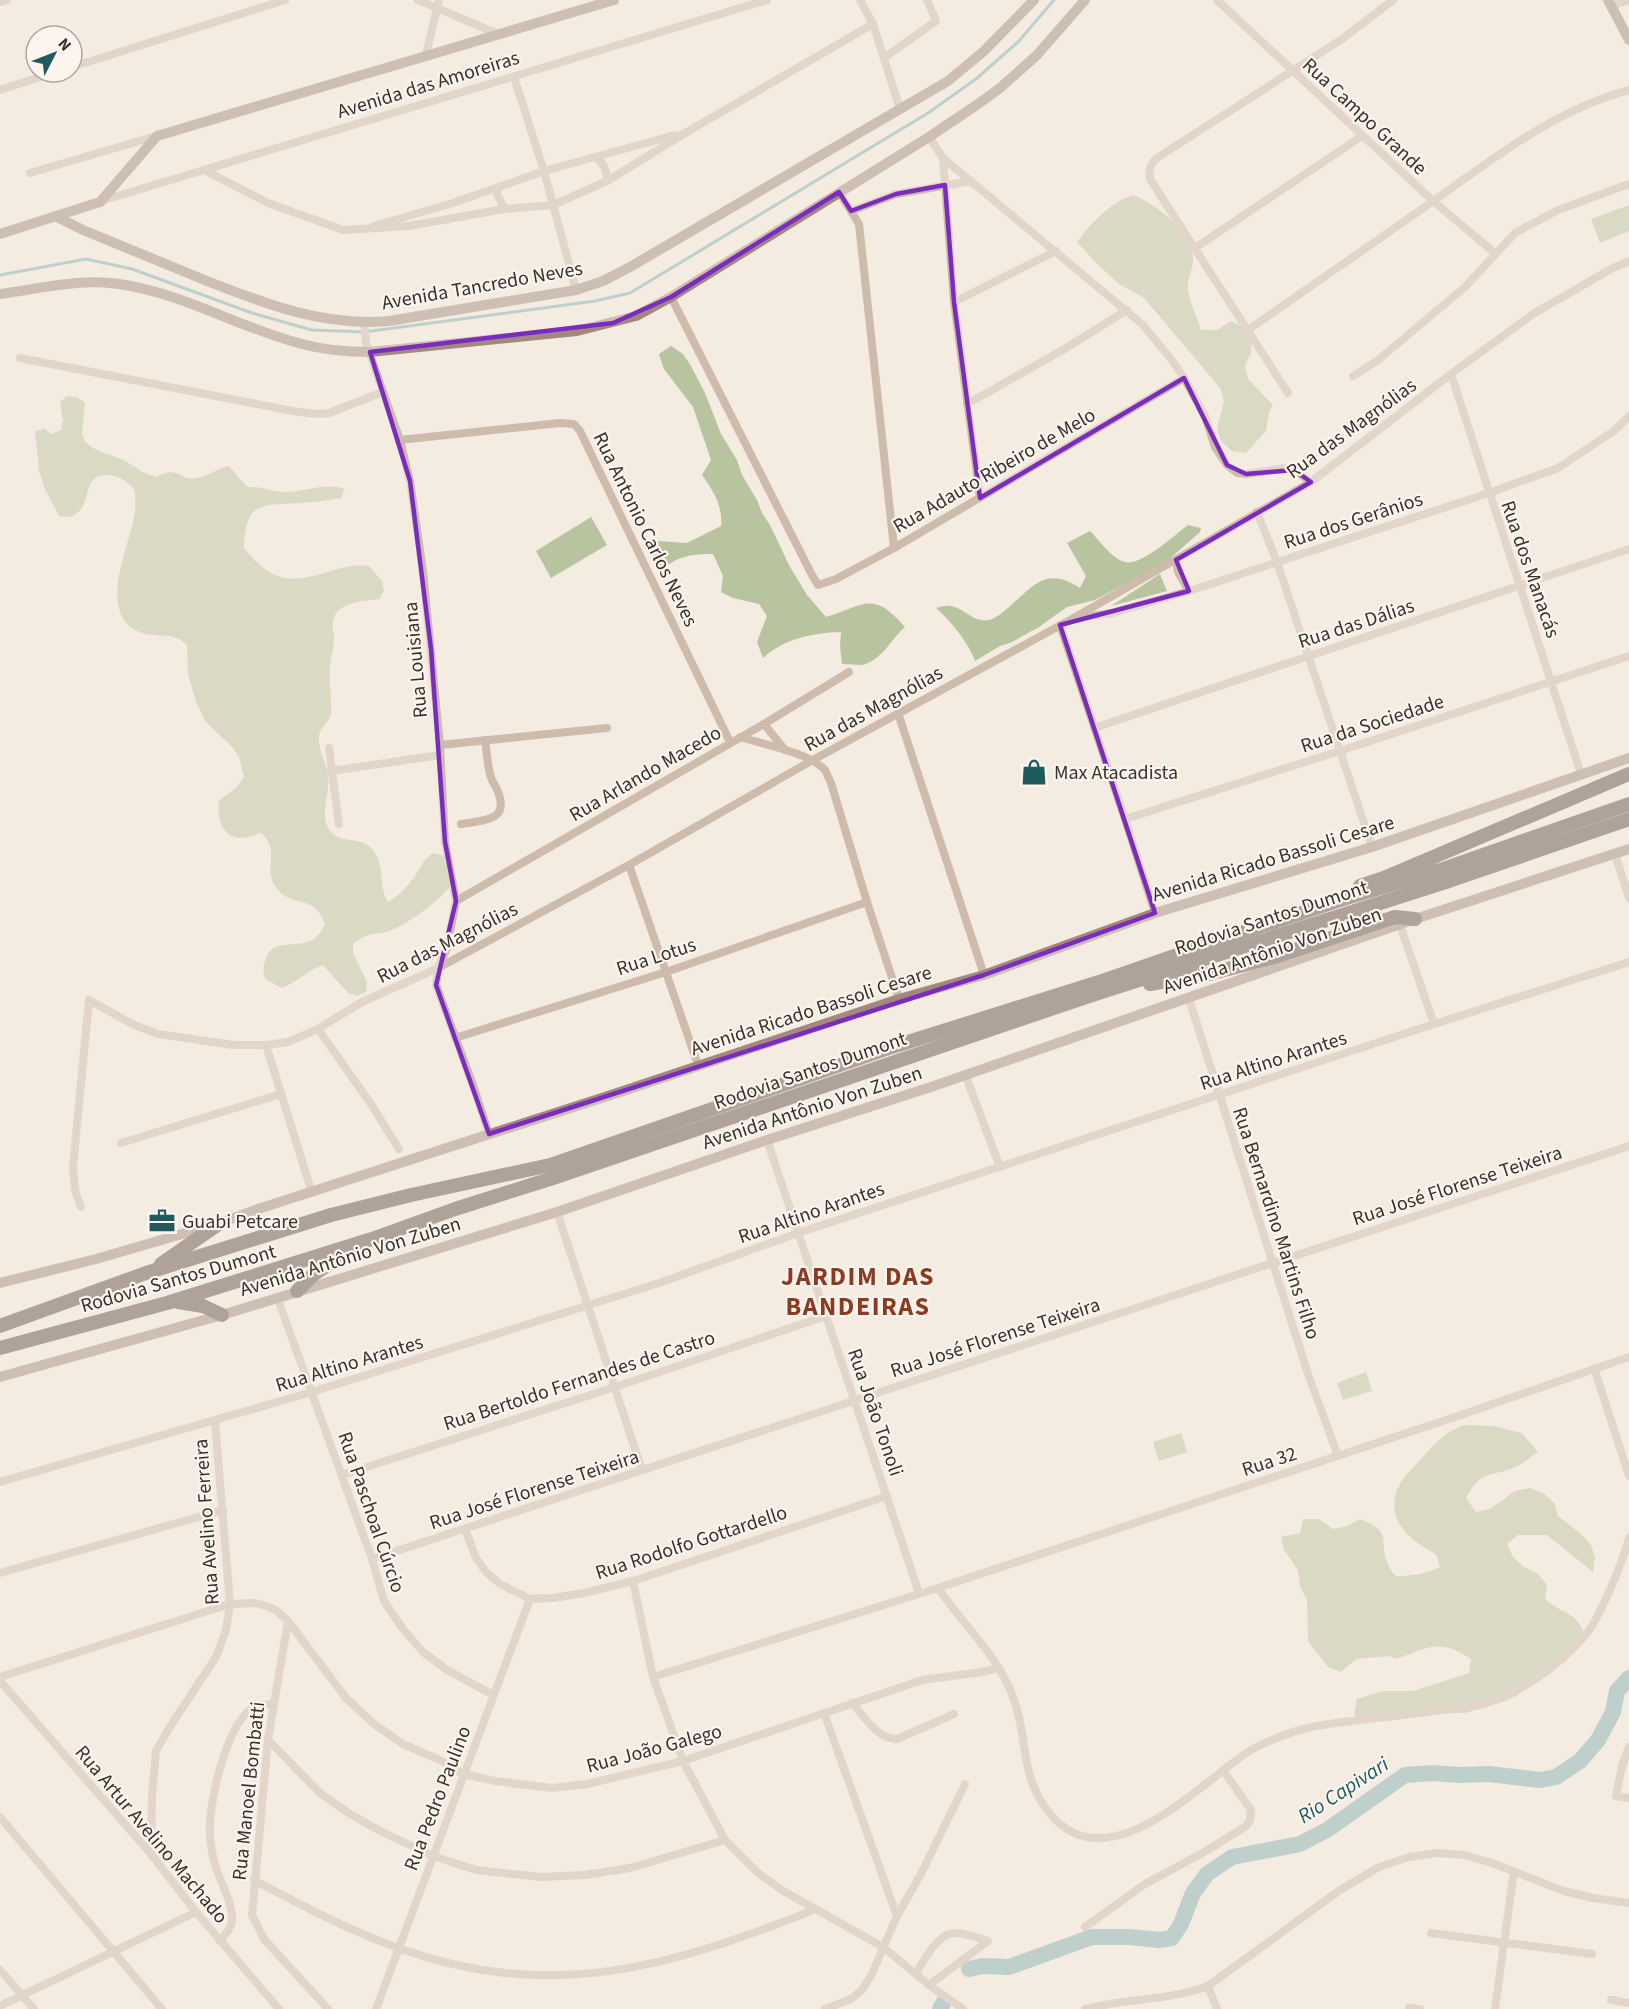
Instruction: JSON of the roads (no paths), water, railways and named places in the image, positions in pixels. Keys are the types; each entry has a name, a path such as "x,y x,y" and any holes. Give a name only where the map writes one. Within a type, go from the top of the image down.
{"highway":[{"path":"1343,899 1361,885 1384,878 1629,774"},
{"name":"Rodovia Santos Dumont","path":"0,1326 146,1272 331,1215 550,1165 892,1047 1099,982 1343,899 1440,870 1629,804"},
{"name":"Rodovia Santos Dumont","path":"0,1348 167,1303 372,1239 1095,994 1449,881 1629,819"},
{"path":"1095,994 1230,968 1274,957 1395,916 1415,920"},
{"path":"146,1272 220,1223"},
{"path":"297,1290 331,1261 372,1239"},
{"path":"167,1303 194,1304 222,1315"}],"street":[{"path":"0,2 7,0"},
{"path":"84,63 285,0"},
{"path":"418,0 438,4 498,34"},
{"name":"Avenida das Amoreiras","path":"30,173 614,0"},
{"name":"Avenida das Amoreiras","path":"0,234 75,209 767,0"},
{"path":"860,0 873,24 900,109"},
{"path":"884,58 936,21 927,0"},
{"name":"Avenida Tancredo Neves","path":"55,216 82,230 261,302 304,315 364,325 576,290 603,281 630,267 948,81 966,67 1034,0"},
{"path":"0,294 91,282 118,284 153,290 301,344 345,352 368,347 578,331 636,316 671,297 929,137 1018,72 1085,0"},
{"name":"Rua Campo Grande","path":"1217,0 1433,201 1495,253"},
{"path":"1288,393 1150,179 1148,172 1157,158 1342,39 1393,0"},
{"path":"1629,0 1609,3 1629,40"},
{"path":"426,55 438,4"},
{"path":"204,170 268,203 343,230 409,226 504,210 553,205 607,181 873,24"},
{"path":"514,77 544,171 576,290"},
{"path":"0,90 24,82"},
{"path":"1248,330 1481,166 1580,107 1605,96 1629,90"},
{"path":"358,230 498,188 544,171 687,132"},
{"path":"100,202 157,136"},
{"path":"1196,248 1362,136"},
{"path":"929,137 943,158 1127,310 1158,343 1184,378 1205,416 1215,447 1227,465 1237,473 1246,474 1286,468 1294,470 1311,482"},
{"path":"597,158 604,165 607,181"},
{"path":"943,158 954,302 980,498"},
{"path":"851,211 896,194 971,181"},
{"path":"1353,376 1378,360 1465,287 1515,233 1558,210 1629,184"},
{"path":"498,188 496,194 504,210"},
{"path":"839,192 859,224 894,548"},
{"path":"75,209 75,218 82,230"},
{"path":"954,302 1056,251"},
{"name":"Rua das Magnólias","path":"81,1207 75,1190 73,1158 89,1000 134,1025 158,1034 233,1045 288,1042 318,1029 362,1002 438,968 629,865 811,761 1072,619 1311,482 1533,314 1629,261"},
{"name":"Rua Adauto Ribeiro de Melo","path":"671,297 818,585 836,579 894,548 1184,378"},
{"path":"967,404 1061,351 1127,310"},
{"name":"Rua Louisiana","path":"364,325 368,347 400,440 410,481 423,571 440,745 445,842 456,901 447,948 438,968"},
{"path":"20,358 298,412 320,414 338,410 383,392"},
{"name":"Rua dos Manacás","path":"1451,374 1581,774"},
{"name":"Rua dos Gerânios","path":"1072,619 1113,613 1189,591 1489,493 1558,468 1614,431 1629,416"},
{"name":"Rua Antonio Carlos Neves","path":"400,440 560,423 574,424 580,430 730,742"},
{"path":"1257,512 1277,562 1372,847"},
{"name":"Rua das Dálias","path":"1094,728 1629,549"},
{"path":"1176,560 1178,572 1189,591"},
{"path":"1060,625 1155,913"},
{"name":"Rua da Sociedade","path":"1125,819 1629,656"},
{"name":"Rua Arlando Macedo","path":"456,901 764,724 849,672"},
{"path":"898,713 984,975"},
{"path":"764,724 785,750"},
{"path":"440,745 607,728"},
{"path":"740,737 785,750 811,761 825,771 831,783 899,999"},
{"path":"461,824 493,818 500,813 502,805 490,776 485,740"},
{"path":"329,748 339,824"},
{"path":"331,771 440,756"},
{"name":"Avenida Ricado Bassoli Cesare","path":"0,1283 88,1262 220,1223 899,999 984,975 1155,913 1372,847 1629,758"},
{"name":"Avenida Antônio Von Zuben","path":"0,1377 222,1315 297,1290 557,1212 1629,849"},
{"path":"1615,854 1629,898"},
{"path":"629,865 698,1065"},
{"name":"Rua Lotus","path":"455,1038 666,972 867,902"},
{"path":"1400,925 1434,1024"},
{"name":"Rua Altino Arantes","path":"0,1482 312,1392 659,1283 798,1233 1629,962"},
{"path":"438,968 436,985 489,1134"},
{"name":"Rua Bernardino Martins Filho","path":"1188,999 1308,1374 1338,1456"},
{"path":"318,1029 371,1104 399,1149"},
{"path":"266,1045 312,1193"},
{"path":"965,1074 1000,1167"},
{"path":"121,1143 281,1094"},
{"name":"Rua João Tonoli","path":"767,1140 919,1593"},
{"name":"Rua José Florense Teixeira","path":"372,1560 1629,1146"},
{"path":"557,1212 642,1470"},
{"name":"Rua Paschoal Cúrcio","path":"277,1297 372,1560 384,1601 403,1629 423,1652 447,1671 493,1695"},
{"name":"Rua Bertoldo Fernandes de Castro","path":"342,1475 826,1316"},
{"name":"Rua 32","path":"653,1677 938,1588 1629,1357"},
{"path":"1594,1368 1629,1476"},
{"name":"Rua Avelino Ferreira","path":"151,1854 152,1796 156,1751 216,1658 226,1630 230,1604 215,1421"},
{"name":"Rua Rodolfo Gottardello","path":"530,1599 584,1593 633,1581 886,1496"},
{"path":"0,1573 223,1510"},
{"path":"465,1530 476,1558 486,1572 500,1584 530,1599"},
{"path":"938,1588 999,1668 1018,1713 1032,1787 1050,1814 1068,1830 1093,1838 1108,1838 1124,1835 1149,1824 1243,1754 1299,1730 1341,1722 1480,1706 1501,1699 1548,1670 1585,1637 1610,1588 1629,1538"},
{"path":"633,1581 653,1677 683,1761 725,1840 758,1873 785,1892 883,1947 929,1985 963,2009"},
{"name":"Rua Pedro Paulino","path":"376,2009 530,1599"},
{"name":"Rua João Galego","path":"0,1679 230,1604 255,1603 269,1607 288,1621 346,1698 374,1724 403,1744 440,1760 463,1774 495,1781 552,1788 596,1783 683,1761 922,1680 999,1668"},
{"name":"Rua Manoel Bombatti","path":"288,1621 268,1740 252,1915 264,1939 328,2009"},
{"name":"Rua Artur Avelino Machado","path":"0,1679 151,1854 196,1912 279,2009"},
{"path":"852,1703 881,1735 888,1739 897,1739 954,1714"},
{"path":"220,1941 232,1923 231,1913 214,1864 209,1836 210,1810 220,1766 239,1723 254,1706 273,1704"},
{"path":"824,1713 897,1916"},
{"path":"268,1740 320,1793 350,1814 381,1832 433,1856 476,1870 541,1877 585,1875 630,1868 725,1840"},
{"path":"1629,1747 1622,1766 1616,1796 1629,1798"},
{"path":"1085,1927 1139,1888 1208,1851 1246,1826 1250,1820 1251,1810 1223,1770"},
{"path":"844,2009 862,1990 871,1976 897,1916 921,1874 965,1784"},
{"path":"0,1817 162,2009"},
{"path":"1085,2009 1110,2002 1186,1994 1208,1986 1340,1890 1379,1867 1409,1857 1437,1853 1464,1855 1492,1863 1564,1891 1629,1903"},
{"path":"1495,2009 1514,1871"},
{"path":"254,1880 328,1919 398,1948 457,1966 513,1975 562,1976 609,1972 655,1964 753,1934 816,1909"},
{"path":"0,2006 196,1912"},
{"path":"916,1973 940,1939 948,1935 955,1933 988,1941 929,1985"},
{"path":"1431,1933 1592,1954"},
{"path":"0,1970 34,2009"},
{"path":"1208,1986 1217,2009"},
{"path":"825,2009 851,1999"},
{"path":"1611,2000 1629,2003"},
{"path":"1409,2008 1420,2009"}],"waterway":[{"path":"0,275 86,259 132,269 252,313 312,330 364,332 595,301 630,293 928,113 976,79 1018,42 1054,0"},
{"name":"Rio Capivari","path":"969,1969 982,1966 1009,1967 1092,1937 1160,1940 1172,1938 1181,1924 1193,1893 1207,1874 1232,1857 1300,1844 1327,1830 1405,1775 1489,1774 1540,1780 1556,1777 1580,1761 1598,1740 1613,1712 1617,1691 1629,1678"},
{"path":"940,2009 944,2002"}],"place":[{"name":"Max Atacadista","path":"1034,772"},
{"name":"Guabi Petcare","path":"162,1221"}],"district":[{"name":"JARDIM DAS BANDEIRAS","path":"858,1291"}]}
